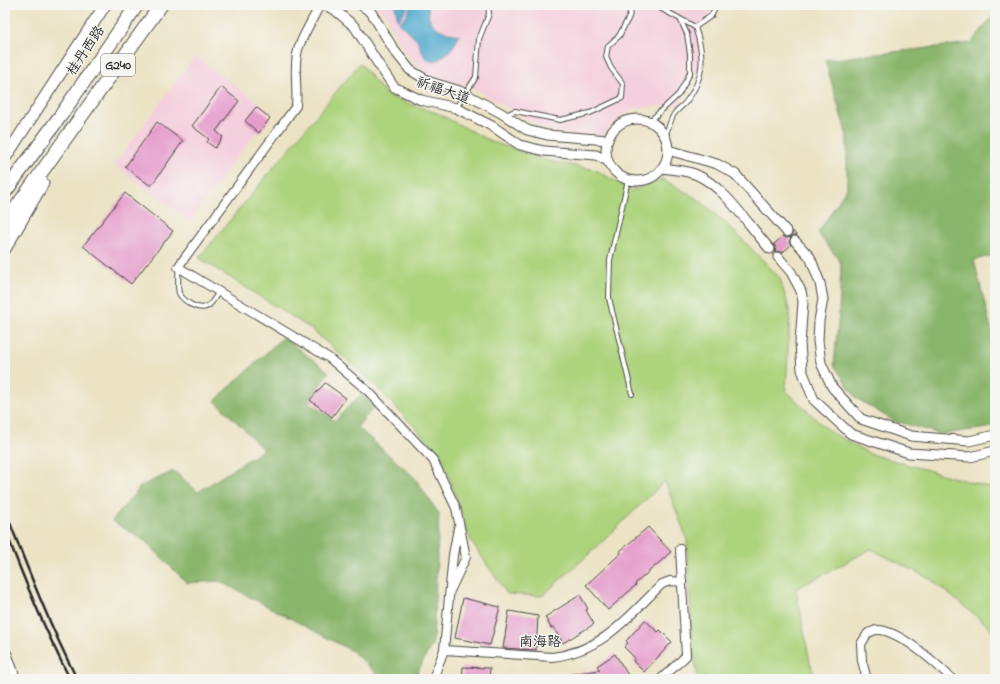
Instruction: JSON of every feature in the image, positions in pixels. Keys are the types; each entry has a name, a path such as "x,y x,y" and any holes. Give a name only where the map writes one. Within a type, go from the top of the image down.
{"highway":[{"name":"桂丹西路","path":"61,115 136,5"},
{"name":"G240","path":"5,247 75,125 161,5"},
{"name":"G240","path":"5,176 61,115"},
{"path":"5,192 61,115"},
{"path":"5,223 75,125"},
{"path":"5,656 13,679"}],"main road":[{"path":"5,158 106,5"}],"street":[{"path":"320,5 298,49 295,68 298,93 296,106 178,267 329,358 369,392 433,460 456,508 466,557 451,589"},
{"name":"祈福大道","path":"324,5 335,10 355,27 394,87 421,100 456,108 492,126 520,145 544,151 596,155 608,161"},
{"name":"祈福大道","path":"361,5 372,12 394,50 410,70 430,82 465,94 504,115 527,130 547,136 608,140"},
{"path":"639,119 650,121 659,127 665,136 668,158 663,168 656,175 643,181 632,181 622,178 613,171 608,161 606,150 611,133 618,125 628,120 639,119"},
{"path":"668,150 717,164 735,174 787,232"},
{"path":"663,168 695,174 708,181 721,191 770,249"},
{"path":"795,241 810,257 820,283 823,299 818,321 818,341 821,363 832,387 861,419 911,436 969,441 995,435"},
{"path":"778,258 791,272 801,291 803,302 800,342 802,370 814,400 851,434 909,453 970,457 995,451"},
{"path":"433,679 444,650 451,589 453,555 459,526"},
{"path":"661,679 686,656 680,549"},
{"name":"南海路","path":"444,650 552,657 568,655 585,649 614,631 662,584 670,581 682,582"},
{"path":"868,679 862,661 861,644 868,633 878,630 894,635 914,647 939,666 952,679"}],"lane":[{"path":"456,108 476,77 479,39 489,14 488,5"},
{"path":"504,115 515,111 560,120 590,113 622,98 623,84 611,68 606,57 608,46 619,36 629,17 632,5"},
{"path":"650,5 660,8 694,27 702,53 702,68 697,85 685,103 673,114 665,136"},
{"path":"694,27 711,16 717,5"},
{"path":"650,121 679,94 690,73 690,54 687,34 681,20"},
{"path":"628,180 610,260 609,298 632,394"},
{"path":"178,267 179,293 184,300 198,308 206,308 212,303 219,291"}],"shaded area":[{"path":"375,5 719,5 699,26 702,65 679,104 632,109 597,139 549,131 467,85 439,80 420,69 410,59 393,32 386,14"},
{"path":"195,56 271,112 190,221 114,165"}],"green space":[{"path":"995,14 995,255 974,260 995,344 995,424 987,428 941,434 894,421 856,398 834,365 839,313 841,263 818,233 847,188 847,136 825,60 971,43"},
{"path":"360,63 387,96 437,113 490,141 549,161 596,170 632,191 662,179 699,200 727,224 780,278 790,313 786,391 828,430 870,454 995,489 995,635 986,624 930,579 871,549 796,589 810,663 816,679 698,679 692,643 687,539 665,481 599,545 542,596 507,594 471,541 442,456 369,379 310,328 199,258"},
{"path":"283,337 329,372 308,402 335,421 361,394 375,406 357,427 414,477 439,514 433,642 414,679 380,679 375,672 352,651 220,581 187,583 144,540 112,521 141,486 174,471 198,492 263,450 215,401"}],"water":[{"path":"395,5 409,5 398,21"},
{"path":"411,5 428,5 429,18 437,28 459,35 449,52 441,58 432,62 425,57 418,41 399,23 407,14"}],"building":[{"path":"221,87 239,101 216,131 223,137 215,148 207,142 209,139 192,126"},
{"path":"256,107 270,118 259,133 245,121"},
{"path":"157,122 183,141 151,186 125,167"},
{"path":"125,193 173,231 131,284 83,246"},
{"path":"793,231 797,236 794,235 791,237"},
{"path":"783,236 786,238 791,237 789,242 791,245 782,253 780,251 775,252 776,248 774,244"},
{"path":"325,383 346,398 332,417 310,400"},
{"path":"648,527 671,552 608,610 586,585 621,553 620,551"},
{"path":"580,595 594,624 563,643 553,627 551,628 545,617"},
{"path":"463,598 500,607 490,645 455,638"},
{"path":"509,611 538,616 536,650 503,648"},
{"path":"645,620 658,632 660,630 672,642 644,672 633,661 635,658 624,647 628,643 626,641"},
{"path":"615,654 628,675 622,679 566,679 566,675 600,670 597,666"},
{"path":"463,667 490,668 489,679 462,679"}],"railway":[{"path":"5,510 30,574 77,679"},
{"path":"5,529 35,605 70,679"}]}
